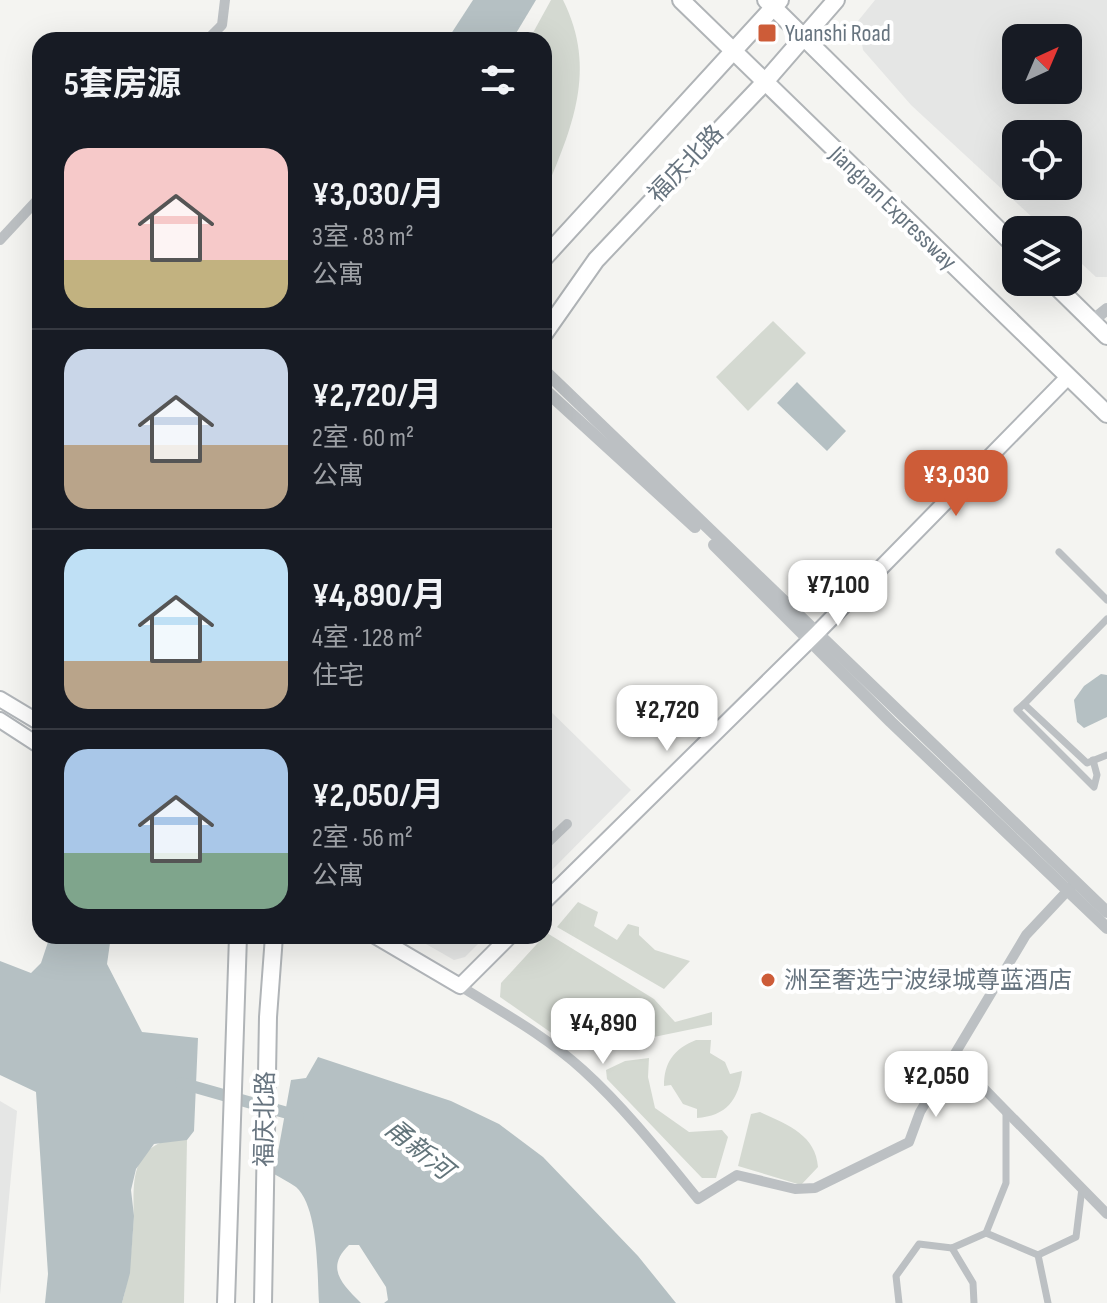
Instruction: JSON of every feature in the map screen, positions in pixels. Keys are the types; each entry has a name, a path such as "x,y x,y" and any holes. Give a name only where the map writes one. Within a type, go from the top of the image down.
{"main road":[{"name":"Jiangnan Expressway","path":"681,0 1107,414"},
{"name":"福庆北路","path":"552,323 596,260 764,83 836,0"},
{"path":"805,38 848,0"},
{"name":"福庆北路","path":"552,249 774,2"},
{"path":"774,2 805,38 1002,233"},
{"path":"1066,296 1107,336"},
{"path":"552,894 813,636 1068,377"},
{"path":"0,699 32,718"},
{"path":"0,720 32,741"},
{"name":"福庆北路","path":"226,1303 238,944"},
{"name":"福庆北路","path":"263,1303 268,1017 273,944"},
{"path":"389,944 460,986 502,944"}],"street":[{"path":"215,32 222,25 225,0"},
{"path":"0,240 32,206"},
{"path":"1092,321 1107,309"},
{"path":"552,378 1072,886 1107,928"},
{"path":"552,396 813,636"},
{"path":"1059,552 1107,600"},
{"path":"1093,760 1097,775 1094,787 1017,710 1107,619"},
{"path":"1100,626 1107,634"},
{"path":"1024,704 1087,763 1107,755"},
{"path":"1097,775 1107,777"},
{"path":"552,838 567,824"},
{"path":"1072,886 1107,912"},
{"path":"460,986 536,1032 583,1070 653,1143 698,1199 737,1175 795,1189 815,1188 909,1142 920,1112 1026,935 1072,886"},
{"path":"953,1057 1107,1214"},
{"path":"899,1303 896,1276 919,1244 952,1248 986,1233 1006,1183 1006,1111"},
{"path":"986,1233 1038,1255 1076,1237 1082,1188"},
{"path":"952,1248 973,1283 974,1303"},
{"path":"1038,1255 1048,1303"}],"shaded area":[{"path":"551,0 563,0 579,51 580,75 572,122 552,175 552,32 533,32"},
{"path":"875,0 1107,0 1107,277 1096,277 1082,264 1082,216 1031,216 1014,200 1082,200 1082,120 1002,120 1002,189 911,105 863,50 858,21"},
{"path":"773,321 806,353 748,411 716,377"},
{"path":"552,713 631,790 552,870"},
{"path":"578,902 598,912 594,926 617,940 628,924 639,927 639,935 655,950 690,961 664,989 557,927"},
{"path":"552,936 654,999 675,1022 712,1012 712,1025 615,1045 617,1031 603,1022 589,1048 576,1050 500,997 501,983 537,944 552,944"},
{"path":"426,944 478,944 465,957 454,960"},
{"path":"696,1040 711,1040 710,1053 725,1062 730,1074 742,1071 738,1090 729,1105 716,1114 697,1118 697,1109 683,1104 671,1085 664,1086 672,1057"},
{"path":"649,1058 648,1077 655,1108 689,1132 722,1130 728,1137 716,1178 702,1178 607,1079 606,1070 625,1061"},
{"path":"0,1101 17,1111 0,1295"},
{"path":"760,1112 798,1132 812,1147 818,1167 801,1185 738,1166 751,1114"},
{"path":"168,1140 187,1140 184,1303 122,1303 130,1257 138,1165 154,1146"}],"water":[{"path":"473,0 536,0 517,32 452,32"},
{"path":"797,382 846,431 827,451 777,403"},
{"path":"1101,674 1107,675 1107,717 1084,728 1077,722 1074,700 1084,686"},
{"path":"47,944 110,944 107,964 142,1032 198,1038 194,1131 187,1140 154,1144 136,1169 131,1190 134,1216 130,1273 122,1303 45,1303 48,1274 36,1092 0,1075 0,961 31,973 41,963"},
{"path":"318,1057 451,1101 499,1124 543,1157 638,1256 676,1303 384,1303 388,1300 386,1287 359,1245 349,1245 342,1253 337,1268 343,1282 361,1303 319,1303 315,1242 309,1210 296,1187 274,1174 291,1080 306,1078"}],"waterway":[{"name":"甬新河","path":"181,1083 298,1116"}],"place":[{"name":"Yuanshi Road","path":"767,33"},
{"name":"洲至奢选宁波绿城尊蓝酒店","path":"768,980"}]}
